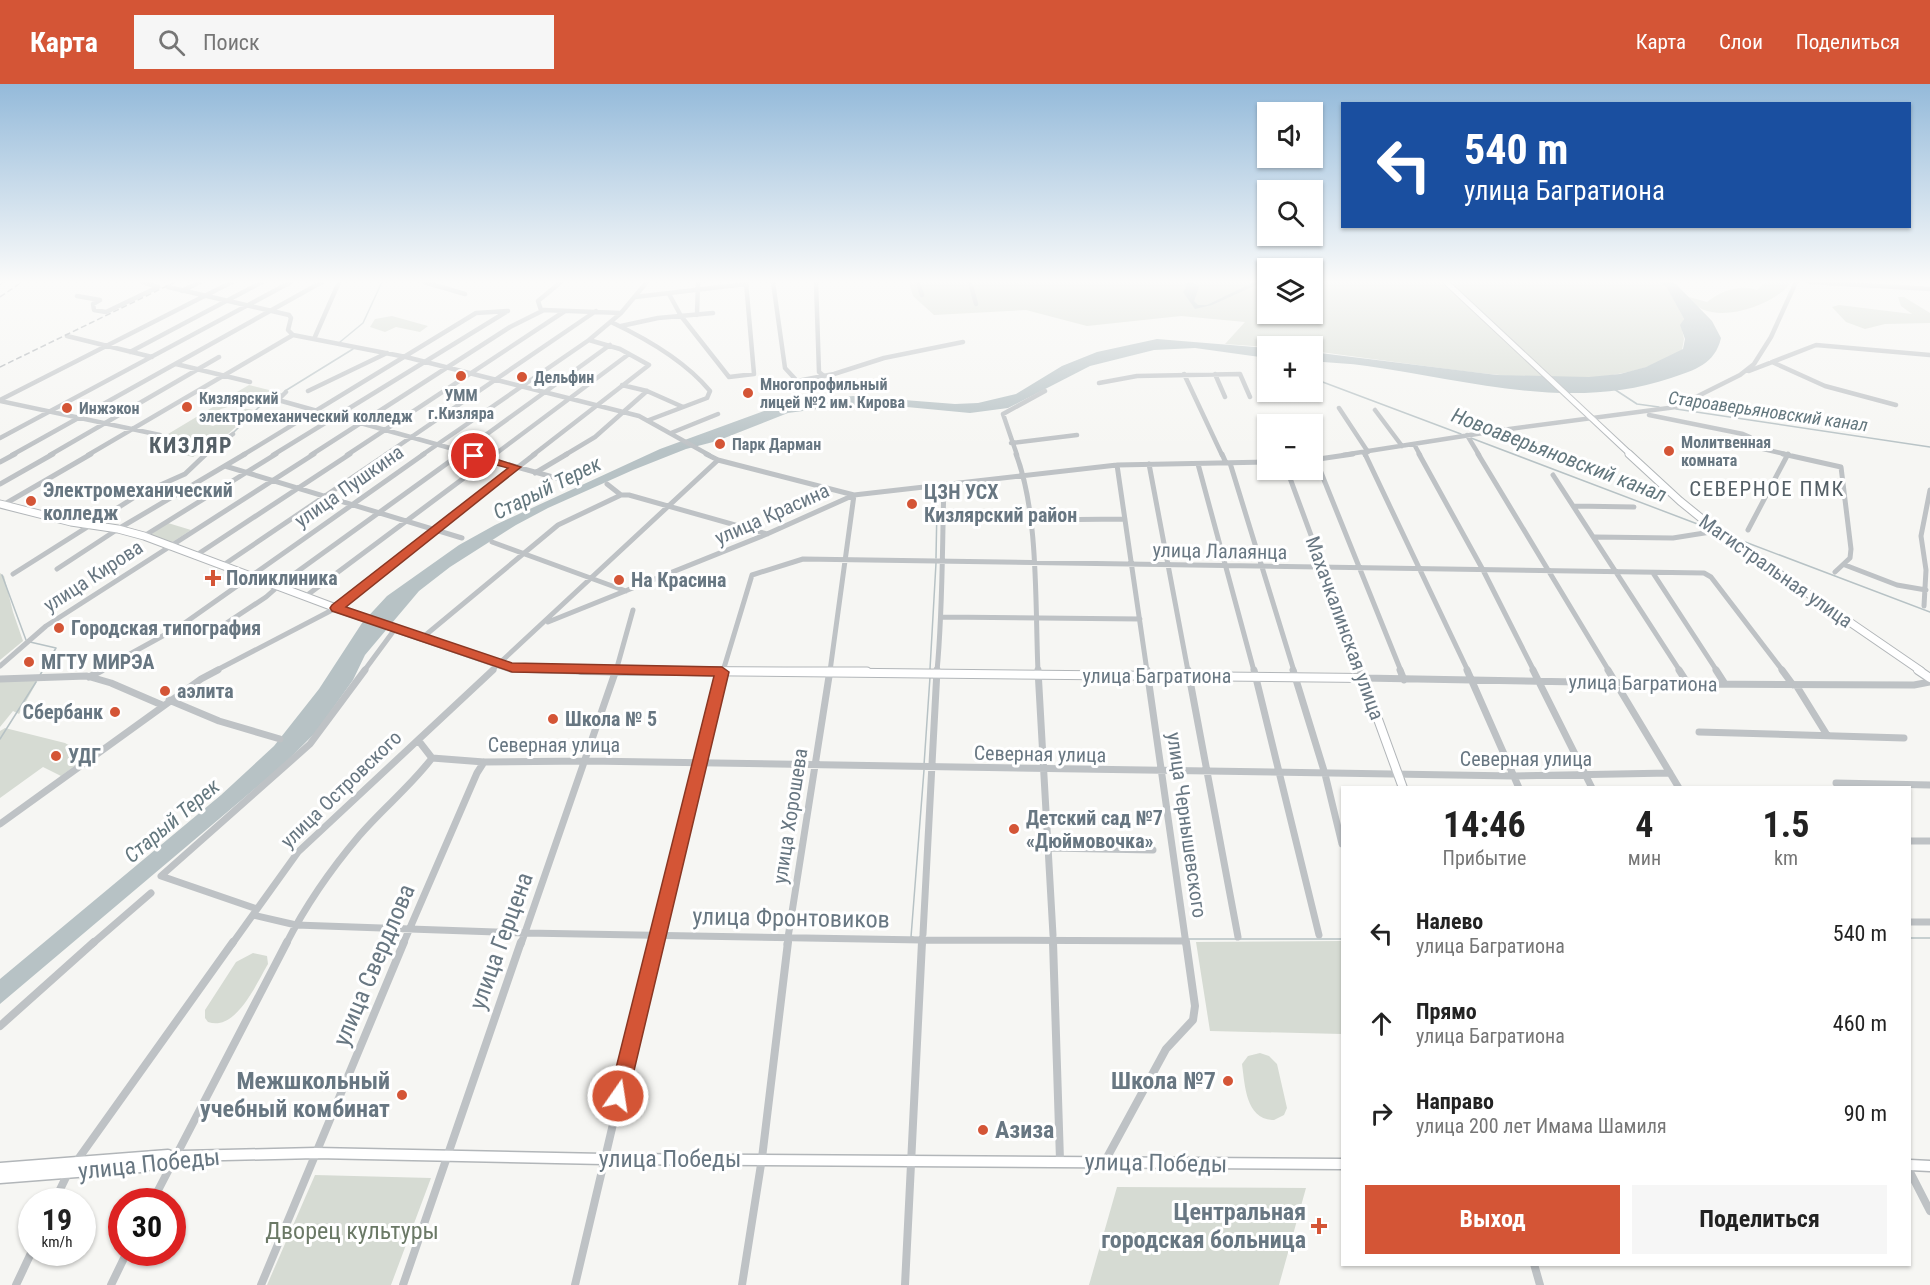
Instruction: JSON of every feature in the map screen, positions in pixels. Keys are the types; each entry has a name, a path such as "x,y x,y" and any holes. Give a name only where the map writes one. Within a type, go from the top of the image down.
{"main road":[{"name":"Магистральная улица","path":"1505,338 1680,501 1718,531 1930,680"},
{"path":"1,504 144,536 336,608"},
{"name":"улица Багратиона","path":"336,608 512,668 1363,678"},
{"name":"Махачкалинская улица","path":"1363,678 1402,786"},
{"name":"улица Победы","path":"0,1168 175,1156 317,1153 604,1158 1341,1163"},
{"name":"улица Победы","path":"0,1178 141,1167 175,1156"},
{"name":"улица Победы","path":"910,1160 1104,1162"},
{"path":"1911,1165 1930,1165"}],"street":[{"path":"76,338 152,357"},
{"path":"0,400 120,338"},
{"path":"130,352 156,338"},
{"path":"0,438 188,338"},
{"path":"0,462 221,338"},
{"path":"1,504 287,338"},
{"path":"309,338 405,357 624,412 649,420 718,460 854,495"},
{"path":"57,569 118,529 435,338"},
{"path":"144,536 462,338"},
{"name":"улица Кирова","path":"0,666 46,626 492,338"},
{"path":"195,556 523,338"},
{"path":"222,566 556,338"},
{"name":"улица Пушкина","path":"89,677 179,627 591,338"},
{"path":"638,338 711,391 707,398 649,420"},
{"path":"698,338 729,377 735,378 754,374 752,338"},
{"path":"781,338 785,368 796,381 824,376 884,358 963,342"},
{"path":"818,338 819,372 824,376"},
{"path":"1740,375 1759,359 1769,338"},
{"path":"0,824 201,679 336,608 649,364 610,345 589,340"},
{"path":"210,634 610,345"},
{"path":"1323,459 1467,435 1676,407 1740,375 1810,347 1825,345 1930,355"},
{"path":"308,392 387,353"},
{"path":"306,596 629,354"},
{"path":"0,484 219,357"},
{"path":"1772,362 1825,386 1896,405"},
{"path":"175,364 250,382"},
{"path":"1184,374 1228,463 1325,774 1341,840"},
{"path":"1215,374 1224,397"},
{"path":"1099,383 1137,376 1240,374 1250,397"},
{"path":"622,385 647,391 683,407"},
{"path":"535,473 595,437 647,391"},
{"path":"1045,391 1003,414 1011,443 1024,474 1032,520 1035,617 1053,938 1060,1160"},
{"path":"285,392 278,400 571,482"},
{"path":"0,400 78,419 160,435"},
{"path":"1340,408 1366,452 1518,786"},
{"path":"1375,410 1402,446"},
{"path":"1643,413 1743,434 1750,437 1755,446 1841,467 1851,549 1850,558 1835,572"},
{"path":"674,435 718,414"},
{"path":"13,574 138,495 185,474 198,459 233,434"},
{"path":"1011,443 1077,435"},
{"path":"1467,435 1678,786"},
{"path":"1414,444 1483,570 1592,786"},
{"path":"1748,530 1788,454"},
{"name":"улица Островского","path":"61,1188 75,1162 310,838 718,460"},
{"name":"улица Красина","path":"543,624 767,534 854,495 1117,465 1257,462"},
{"path":"1149,464 1238,937"},
{"path":"1198,464 1256,677 1319,934"},
{"name":"улица Чернышевского","path":"1104,1162 1166,1049 1193,1020 1196,1006 1117,465"},
{"path":"225,466 462,538"},
{"path":"1553,475 1688,684"},
{"name":"Махачкалинская улица","path":"1291,480 1363,678"},
{"path":"1322,480 1404,680"},
{"path":"608,484 621,495"},
{"path":"905,1285 910,1160 942,617 941,562 944,484"},
{"path":"1924,606 1926,590 1920,536 1930,490"},
{"path":"422,638 558,525 621,495 629,495 767,534"},
{"name":"улица Хорошева","path":"742,1285 762,1159 788,938 847,560 854,495"},
{"path":"1574,506 1634,507"},
{"path":"1032,520 1125,519"},
{"path":"1595,537 1673,538 1718,531"},
{"path":"492,542 626,591"},
{"name":"улица Лалаянца","path":"722,672 737,614 752,575 803,560 847,560 1708,575 1794,685"},
{"path":"1845,565 1897,585 1926,590"},
{"path":"1653,573 1725,684"},
{"name":"улица Герцена","path":"404,1285 444,1156 588,761 617,671 633,610"},
{"path":"942,617 1140,619"},
{"name":"улица Фронтовиков","path":"393,628 331,721 310,744 161,876 296,925 409,930 788,938 923,937 1186,941"},
{"path":"575,1285 656,935 702,764 722,672"},
{"path":"0,680 89,677 111,683 162,705"},
{"name":"улица Багратиона","path":"1363,678 1794,685 1914,685 1930,680"},
{"path":"1794,685 1827,735"},
{"path":"169,700 219,721 280,739"},
{"path":"1699,732 1905,738"},
{"path":"159,1188 296,925 324,880 360,835 420,774 432,758 418,740"},
{"name":"Северная улица","path":"432,758 484,762 588,761 1044,771 1514,776 1670,774"},
{"name":"улица Свердлова","path":"261,1285 409,930 477,773 484,762"},
{"path":"1836,783 1930,785"},
{"path":"1911,841 1930,841"},
{"path":"1048,848 1153,850"},
{"path":"0,1026 151,893"},
{"path":"1911,922 1930,922"},
{"path":"1911,1174 1930,1211"},
{"path":"16,1285 25,1266"},
{"path":"111,1285 120,1266"},
{"path":"1534,1266 1540,1285"}],"green space":[{"path":"1230,338 1257,338 1257,346 1225,344"},
{"path":"1323,338 1684,339 1682,350 1646,367 1591,378 1515,377 1323,352"},
{"path":"249,385 273,391 255,402 230,396"},
{"path":"218,404 231,406 203,419 202,423 213,426 239,413 240,408 254,410 228,434 193,457 148,446"},
{"path":"168,523 191,530 171,543 148,536"},
{"path":"0,573 4,576 23,641 0,660"},
{"path":"39,678 19,714 13,711 0,727 0,680"},
{"path":"5,728 65,743 88,756 61,776 43,767 0,798 0,731"},
{"path":"1341,941 1341,1034 1210,1031 1196,942"},
{"path":"253,953 267,956 268,964 251,994 228,1020 218,1023 208,1022 205,1018 205,1010 236,962"},
{"path":"1260,1053 1269,1056 1277,1064 1287,1108 1284,1115 1274,1120 1265,1118 1252,1108 1246,1091 1242,1064 1248,1056"},
{"name":"Дворец культуры","path":"315,1175 431,1178 391,1285 267,1285"},
{"path":"1117,1187 1306,1188 1279,1285 1089,1285"}],"shaded area":[{"path":"1685,338 1721,338 1709,360 1688,372 1633,388 1595,392 1557,393 1519,390 1360,365 1323,362 1323,353 1497,375 1589,377 1620,374 1646,367 1683,349"},
{"path":"1157,339 1257,347 1257,357 1195,348 1154,350 1090,366 1008,408 970,413 875,404 788,413 717,441 686,449 548,508 516,525 450,567 419,591 365,655 353,680 316,732 283,765 0,1004 0,979 221,795 274,746 319,689 362,623 387,596 459,545 495,525 660,449 775,407 799,401 853,396 955,404 978,403 1016,394 1062,366 1097,352"}],"waterway":[{"path":"340,342 345,338"},
{"path":"285,391 353,349"},
{"name":"Новоаверьяновский канал","path":"1323,382 1461,434"},
{"name":"Староаверьяновский канал","path":"1614,389 1637,404 1659,407"},
{"path":"234,432 259,407 281,394"},
{"name":"Староаверьяновский канал","path":"1676,409 1930,447"},
{"name":"Новоаверьяновский канал","path":"1471,438 1708,528"},
{"path":"936,558 937,505"},
{"name":"Новоаверьяновский канал","path":"1732,537 1930,612"},
{"path":"930,669 936,563"},
{"path":"2,575 26,640"},
{"path":"30,642 56,648 40,675"},
{"path":"924,765 930,677"},
{"path":"0,739 36,682"},
{"path":"913,937 911,937 924,770"},
{"path":"1911,938 1930,938"},
{"path":"1188,939 1341,939"}],"railway":[{"path":"0,367 60,338"}],"place":[{"name":"УММ г.Кизляра","path":"461,376"},
{"name":"Дельфин","path":"522,377"},
{"name":"Многопрофильный лицей №2 им. Кирова","path":"748,393"},
{"name":"Кизлярский электромеханический колледж","path":"187,407"},
{"name":"Инжэкон","path":"67,408"},
{"name":"Парк Дарман","path":"720,444"},
{"name":"Молитвенная комната","path":"1669,451"},
{"name":"Электромеханический колледж","path":"31,501"},
{"name":"ЦЗН УСХ Кизлярский район","path":"912,504"},
{"name":"Поликлиника","path":"213,578"},
{"name":"На Красина","path":"619,580"},
{"name":"Городская типография","path":"59,628"},
{"name":"МГТУ МИРЭА","path":"29,662"},
{"name":"аэлита","path":"165,691"},
{"name":"Сбербанк","path":"115,712"},
{"name":"Школа № 5","path":"553,719"},
{"name":"УДГ","path":"56,756"},
{"name":"Детский сад №7 «Дюймовочка»","path":"1014,829"},
{"name":"Школа №7","path":"1228,1081"},
{"name":"Межшкольный учебный комбинат","path":"402,1095"},
{"name":"Азиза","path":"983,1130"},
{"name":"Центральная городская больница","path":"1319,1226"}],"district":[{"name":"КИЗЛЯР","path":"191,445"},
{"name":"СЕВЕРНОЕ ПМК","path":"1767,489"}],"route":[{"path":"474,456 516,467 336,608 512,668 722,672 702,764 656,935 618,1096"}],"water label":[{"name":"Старый Терек","path":"547,488"},
{"name":"Старый Терек","path":"172,821"}]}
